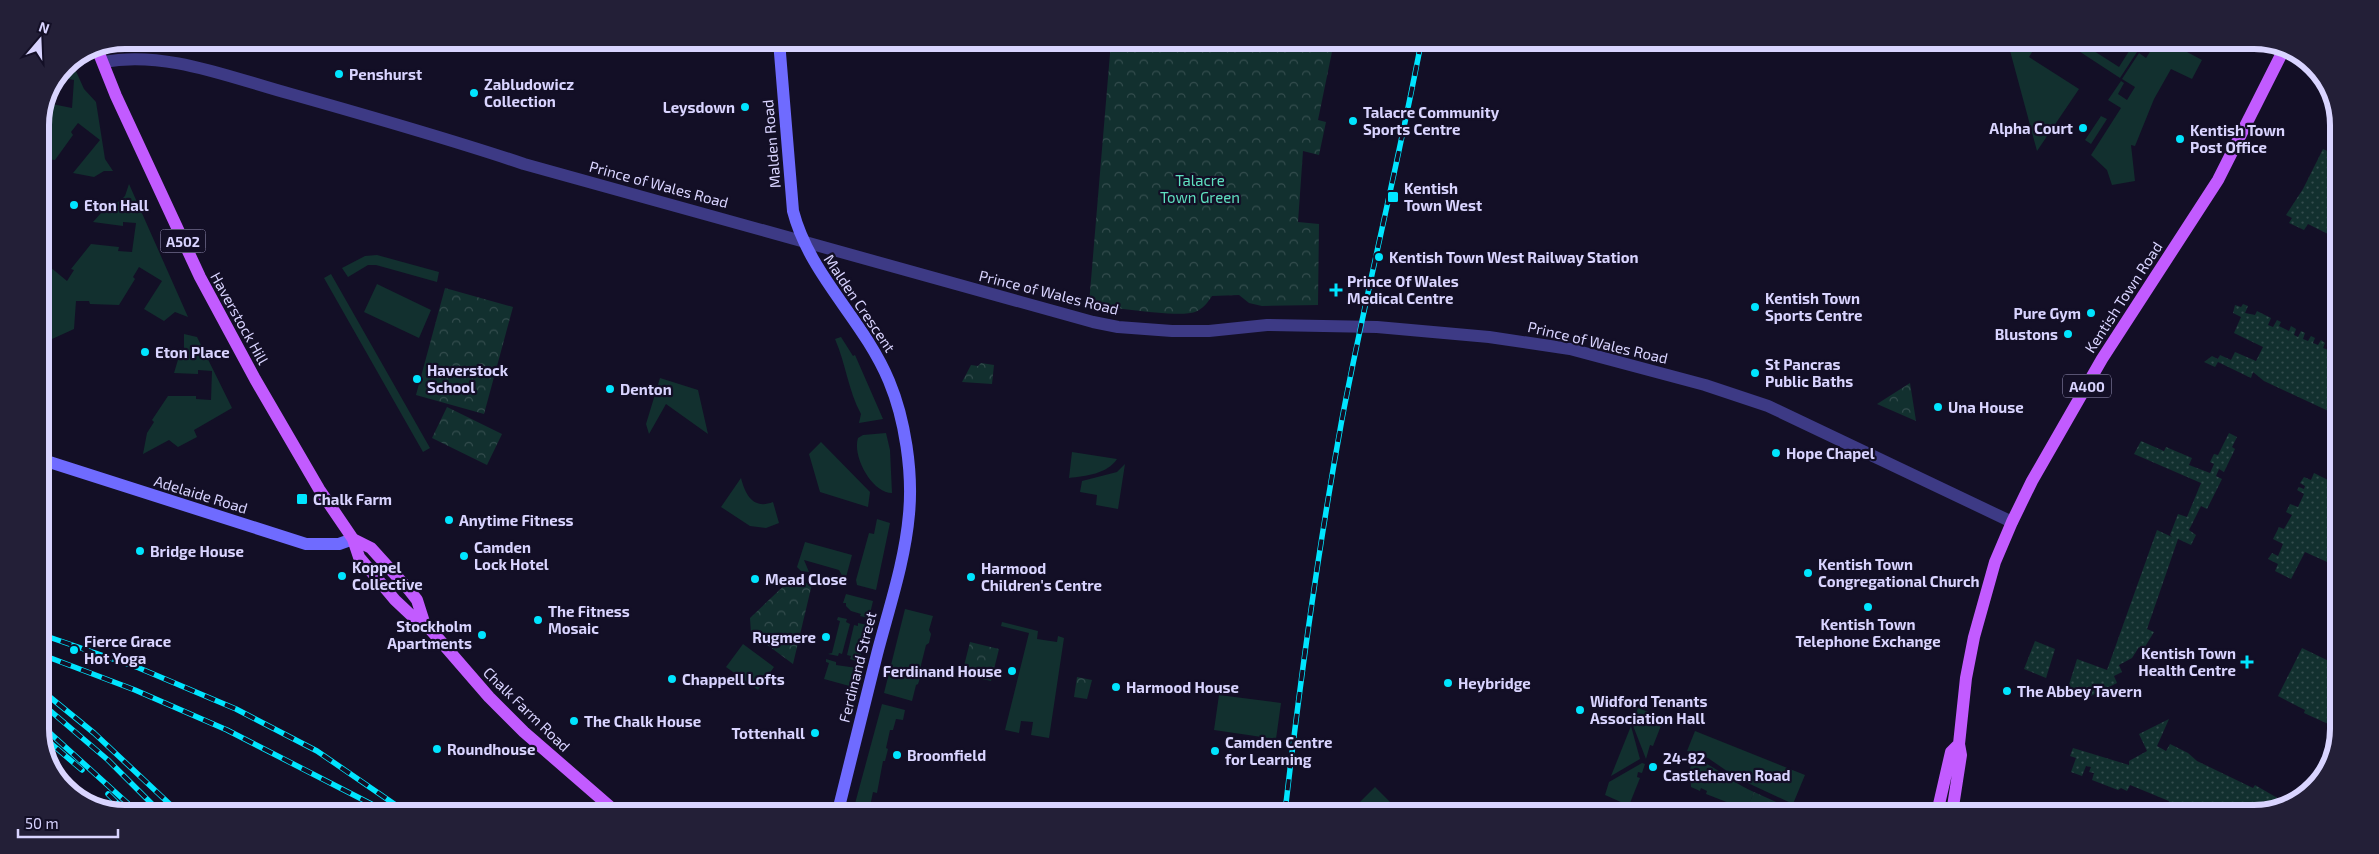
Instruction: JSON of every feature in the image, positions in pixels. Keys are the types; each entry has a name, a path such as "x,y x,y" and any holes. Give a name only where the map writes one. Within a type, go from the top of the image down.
{"main road":[{"name":"Malden Road","path":"780,49 793,211 803,242"},
{"name":"Haverstock Hill","path":"99,54 116,96 200,277 306,467 354,539 359,557 393,597"},
{"name":"Kentish Town Road","path":"1953,805 1961,755 1959,744 1966,678 1974,637 1995,562 2012,522 2032,481 2102,359 2218,180 2281,54"},
{"name":"Malden Crescent","path":"803,242 818,270 871,344 898,403 907,452 909,505 906,530"},
{"name":"Adelaide Road","path":"49,462 306,544 339,544 354,539"},
{"name":"Ferdinand Street","path":"840,805 898,573 906,530"},
{"name":"Haverstock Hill","path":"354,539 370,548 404,586"},
{"name":"Chalk Farm Road","path":"404,586 418,600 424,622"},
{"name":"Chalk Farm Road","path":"393,597 412,616 424,622 489,697 524,732 608,805"},
{"name":"Kentish Town Road","path":"1939,805 1951,752 1959,744"}],"street":[{"name":"Prince of Wales Road","path":"103,62 125,58 143,58 207,70 433,135 524,164 1054,313 1118,327 1209,331 1267,325 1377,327 1498,338 1570,350 1705,385 1768,406 2012,522"}],"green space":[{"name":"Talacre Town Green","path":"1110,49 1333,49 1318,120 1326,122 1319,155 1303,151 1298,222 1319,224 1318,305 1262,306 1249,303 1239,295 1212,296 1200,309 1187,314 1089,304"},
{"path":"2010,49 2034,49 2029,57 2079,89 2037,151"},
{"path":"2076,49 2095,49 2094,51 2119,67 2130,49 2132,49 2137,52 2120,78"},
{"path":"2152,49 2181,49 2202,60 2192,79 2171,69 2154,99 2135,146 2131,145 2135,181 2112,185 2107,170 2091,155 2121,108 2108,100 2121,81 2124,83 2118,94 2127,100 2135,87 2122,79 2139,53 2146,58"},
{"path":"75,68 84,89 96,102 105,159 113,171 104,171 94,177 73,173 100,140 78,123 71,132 73,135 55,160 49,159 49,124 52,104 72,108 74,80 64,78"},
{"path":"2101,116 2107,119 2091,144 2085,140"},
{"path":"2323,149 2330,152 2330,235 2308,224 2304,230 2289,223 2292,218 2286,215 2303,189"},
{"path":"129,184 188,317 175,312 164,321 144,309 162,281 139,267 133,277 135,279 119,305 90,304 89,301 76,301 74,329 52,339 49,332 49,266 67,281 74,270 71,269 91,244 119,247 118,251 132,252 136,223 123,222 123,226 93,222 109,204 118,202 125,196"},
{"path":"377,255 439,272 437,282 376,265 368,265 348,277 342,268 365,256"},
{"path":"331,274 430,448 423,452 324,278"},
{"path":"377,284 431,310 419,338 364,312"},
{"path":"445,288 513,307 484,414 416,395"},
{"path":"2243,304 2248,306 2245,313 2255,315 2257,311 2271,318 2268,325 2273,327 2277,320 2281,322 2279,326 2289,331 2291,326 2296,329 2294,335 2298,337 2301,331 2305,333 2303,339 2308,341 2311,336 2315,338 2313,343 2318,345 2321,340 2325,343 2323,348 2328,350 2330,347 2330,412 2264,381 2253,372 2251,378 2218,362 2215,367 2204,362 2212,356 2218,359 2220,355 2231,360 2235,352 2256,361 2263,347 2234,333 2241,317 2233,313 2235,305 2241,307"},
{"path":"184,334 197,337 232,408 194,430 197,437 178,447 169,440 143,454 147,433 154,422 152,420 168,396 196,396 196,399 211,400 212,371 198,370 198,374 174,373 180,353 184,353"},
{"path":"841,337 853,356 855,355 883,419 859,423 861,414 853,396 835,339"},
{"path":"981,363 994,365 992,384 962,382 971,365 978,366"},
{"path":"660,378 698,390 708,434 666,404 649,434 646,424"},
{"path":"1910,383 1916,421 1877,404"},
{"path":"447,407 502,434 487,465 432,438"},
{"path":"886,433 890,450 892,493 877,487 865,472 857,446 858,438 863,435"},
{"path":"2229,433 2237,437 2232,447 2235,449 2224,472 2219,469 2216,476 2222,479 2207,509 2201,506 2189,530 2196,535 2191,545 2178,539 2147,629 2154,632 2143,650 2139,647 2132,658 2119,665 2122,672 2114,676 2117,683 2091,696 2068,688 2077,659 2107,670 2157,530 2172,537 2170,535 2178,514 2187,517 2201,483 2134,454 2141,441 2164,451 2166,447 2192,458 2189,465 2210,473 2214,464 2210,462 2214,454 2218,455"},
{"path":"821,442 870,492 868,507 820,492 809,454"},
{"path":"1072,452 1117,459 1102,471 1069,478"},
{"path":"1125,464 1118,509 1096,505 1097,495 1080,492 1082,481 1117,472"},
{"path":"2314,473 2330,481 2330,499 2327,507 2330,509 2330,563 2305,552 2291,579 2275,571 2278,564 2268,559 2272,553 2278,556 2283,544 2273,539 2279,527 2284,529 2292,515 2286,512 2290,504 2298,507 2304,494 2297,490 2299,487 2304,489 2305,486 2300,483 2304,477 2311,480"},
{"path":"741,478 745,490 755,502 766,504 773,502 779,523 766,528 750,526 721,507"},
{"path":"877,519 890,523 876,590 857,585 856,580 869,533 874,534"},
{"path":"805,542 852,555 845,581 839,570 804,560 809,572 801,571 797,567"},
{"path":"790,580 812,584 793,664 751,633 750,618"},
{"path":"846,594 873,601 869,618 851,611 846,606 846,603 843,603"},
{"path":"905,609 933,616 929,630 931,634 929,643 926,645 919,673 921,675 912,701 884,693"},
{"path":"838,617 847,619 846,622 850,624 842,654 839,653 838,656 828,654 832,653 840,621 837,620"},
{"path":"1002,622 1038,631 1037,639 1057,642 1058,636 1064,638 1049,738 1031,735 1033,722 1021,721 1019,733 1005,730 1029,633 1001,626"},
{"path":"858,623 868,625 859,662 850,659 851,656 847,655 854,625 858,626"},
{"path":"2035,641 2055,649 2046,678 2024,669"},
{"path":"970,642 999,649 991,681 962,674"},
{"path":"743,644 774,667 758,690 726,667"},
{"path":"2302,648 2330,662 2330,725 2304,713 2305,710 2278,696"},
{"path":"826,659 836,662 836,665 857,668 853,687 824,679 829,663 826,662"},
{"path":"1077,677 1092,680 1087,699 1074,697"},
{"path":"1219,695 1281,703 1276,739 1214,730"},
{"path":"882,704 905,710 903,720 896,719 893,730 890,730 886,748 888,749 885,761 883,761 877,793 873,792 870,805 855,805"},
{"path":"1638,708 1664,718 1653,746 1650,745 1646,759 1632,723"},
{"path":"2169,719 2157,746 2166,751 2170,744 2188,753 2197,761 2253,788 2255,785 2281,800 2269,804 2255,805 2168,805 2169,801 2130,785 2127,791 2121,788 2118,790 2092,780 2094,773 2089,772 2091,767 2086,766 2082,776 2071,772 2076,758 2070,756 2073,748 2129,765 2129,761 2147,751 2139,734"},
{"path":"1631,726 1640,759 1611,776"},
{"path":"1695,731 1805,775 1793,804 1737,778 1708,758 1687,751"},
{"path":"1694,758 1710,765 1738,784 1754,792 1749,805 1734,805 1706,794 1707,791 1701,788 1700,791 1691,787 1690,769"},
{"path":"1642,763 1645,764 1642,773 1638,772 1637,777 1640,778 1630,803 1636,805 1628,805 1605,795 1609,782"},
{"path":"1375,787 1393,805 1359,805"},
{"path":"1754,792 1783,805 1749,805"},
{"path":"1709,802 1716,805 1705,805"}],"railway":[{"path":"1286,805 1310,616 1333,468 1351,372 1420,49"},
{"path":"49,637 139,668 236,709 317,751 396,805"},
{"path":"49,657 135,690 227,730 373,805"},
{"path":"49,696 94,733 171,805"},
{"path":"49,710 108,760 153,805"},
{"path":"49,732 129,805"},
{"path":"50,742 82,770"},
{"path":"108,794 119,805"}],"place":[{"name":"Penshurst","path":"339,74"},
{"name":"Zabludowicz Collection","path":"474,93"},
{"name":"Leysdown","path":"745,107"},
{"name":"Talacre Community Sports Centre","path":"1353,121"},
{"name":"Alpha Court","path":"2083,128"},
{"name":"Kentish Town Post Office","path":"2180,139"},
{"name":"Kentish Town West","path":"1393,197"},
{"name":"Eton Hall","path":"74,205"},
{"name":"Kentish Town West Railway Station","path":"1379,257"},
{"name":"Prince Of Wales Medical Centre","path":"1336,290"},
{"name":"Kentish Town Sports Centre","path":"1755,307"},
{"name":"Pure Gym","path":"2091,313"},
{"name":"Blustons","path":"2068,334"},
{"name":"Eton Place","path":"145,352"},
{"name":"St Pancras Public Baths","path":"1755,373"},
{"name":"Haverstock School","path":"417,379"},
{"name":"Denton","path":"610,389"},
{"name":"Una House","path":"1938,407"},
{"name":"Hope Chapel","path":"1776,453"},
{"name":"Chalk Farm","path":"302,499"},
{"name":"Anytime Fitness","path":"449,520"},
{"name":"Bridge House","path":"140,551"},
{"name":"Camden Lock Hotel","path":"464,556"},
{"name":"Kentish Town Congregational Church","path":"1808,573"},
{"name":"Koppel Collective","path":"342,576"},
{"name":"Harmood Children's Centre","path":"971,577"},
{"name":"Mead Close","path":"755,579"},
{"name":"Kentish Town Telephone Exchange","path":"1868,607"},
{"name":"The Fitness Mosaic","path":"538,620"},
{"name":"Stockholm Apartments","path":"482,635"},
{"name":"Rugmere","path":"826,637"},
{"name":"Fierce Grace Hot Yoga","path":"74,650"},
{"name":"Kentish Town Health Centre","path":"2247,662"},
{"name":"Ferdinand House","path":"1012,671"},
{"name":"Chappell Lofts","path":"672,679"},
{"name":"Heybridge","path":"1448,683"},
{"name":"Harmood House","path":"1116,687"},
{"name":"The Abbey Tavern","path":"2007,691"},
{"name":"Widford Tenants Association Hall","path":"1580,710"},
{"name":"The Chalk House","path":"574,721"},
{"name":"Tottenhall","path":"815,733"},
{"name":"Roundhouse","path":"437,749"},
{"name":"Camden Centre for Learning","path":"1215,751"},
{"name":"Broomfield","path":"897,755"},
{"name":"24-82 Castlehaven Road","path":"1653,767"}]}
